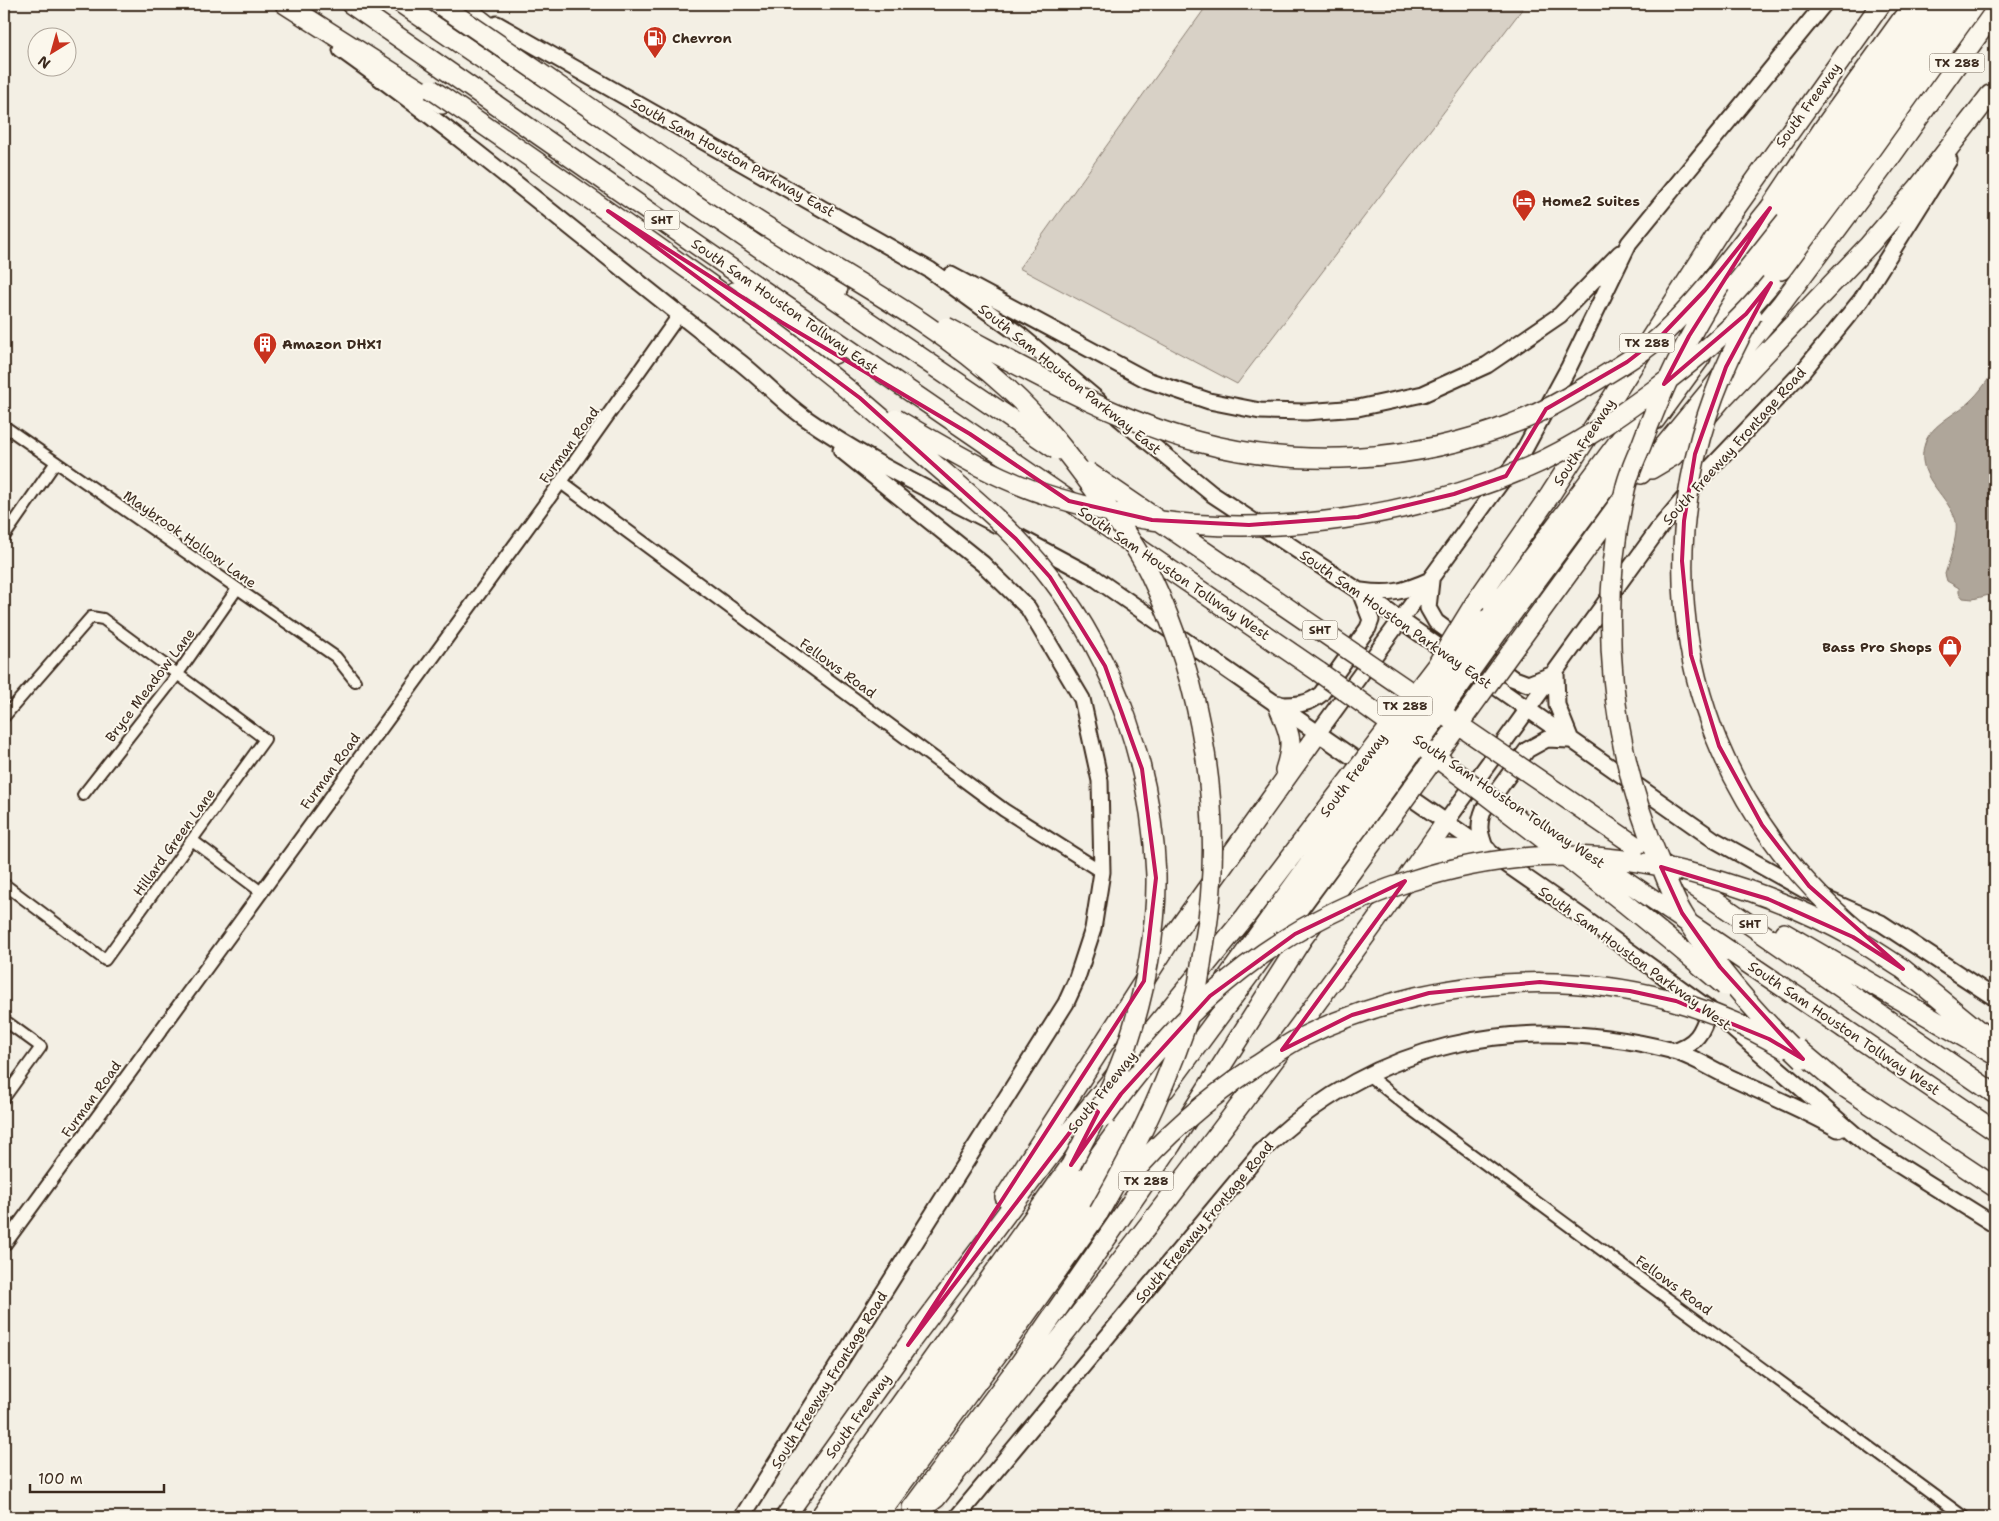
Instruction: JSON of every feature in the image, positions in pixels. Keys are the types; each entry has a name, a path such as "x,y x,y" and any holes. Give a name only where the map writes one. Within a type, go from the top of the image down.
{"highway":[{"path":"285,4 781,322 972,435"},
{"path":"306,4 578,189 754,316 860,398 1016,539 1050,576 1076,613 1105,666 1126,716 1142,769 1152,826 1156,878 1150,948 1140,1000 1128,1045 1114,1078 1071,1165"},
{"name":"South Sam Houston Tollway East","path":"351,4 972,435"},
{"name":"SHT","path":"402,4 1636,846 1868,994"},
{"path":"439,4 757,221 854,278 930,327 973,358 1039,419 1066,450 1118,521 1148,570 1180,650 1199,719 1214,822 1211,892 1196,991 1152,1116 1099,1212 1010,1337 877,1517"},
{"path":"460,4 1004,414"},
{"path":"1822,85 1865,4"},
{"name":"South Freeway","path":"785,1517 908,1345 1052,1153 1234,930 1346,814 1475,603 1550,495 1720,230 1881,4"},
{"path":"1803,1059 1778,1035 1720,967 1682,913 1648,837 1632,788 1612,676 1610,639 1612,569 1625,488 1651,418 1689,336 1770,208 1825,126 1913,4"},
{"path":"1492,626 1669,374 1934,4"},
{"path":"838,1517 1346,814 1492,626 1956,4"},
{"path":"860,398 950,451 1021,485 1056,498 1152,520 1249,526 1358,517 1454,494 1488,482 1530,467 1616,419 1716,342 1746,314 1838,193 1975,4"},
{"name":"TX 288","path":"905,1517 1018,1366 1171,1145 1302,939 1641,474 1793,288 1995,11"},
{"path":"1641,474 1673,456 1720,401 1869,244 1917,189 1993,91"},
{"path":"854,278 1071,393 1155,428 1199,442 1234,450 1319,458 1364,456 1406,452 1476,437 1555,405 1626,362 1662,335 1704,290 1770,208"},
{"path":"1771,283 1740,336 1710,405 1695,454 1684,521 1682,561 1683,602 1691,655 1704,707 1719,746 1762,825 1809,886 1845,920 1995,1044"},
{"name":"South Sam Houston Tollway West","path":"972,435 1995,1131"},
{"path":"1319,672 1421,744 1513,814 1681,949 1843,1087 1995,1201"},
{"path":"1278,705 1291,738 1291,751 1280,787"},
{"path":"908,1345 1171,939 1318,733"},
{"path":"859,1517 1176,1074 1346,814"},
{"path":"911,1517 936,1498 1154,1221 1245,1100 1446,822"},
{"path":"1417,864 1448,849 1487,851"},
{"path":"820,1517 1122,1094 1186,1020 1210,996 1258,958 1304,930 1382,891 1418,878 1469,866 1556,856 1637,862 1683,871 1744,890 1852,937 1903,969"},
{"path":"1099,1212 1173,1130 1219,1090 1296,1040 1352,1015 1429,993 1464,987 1540,982 1630,991 1676,1001 1769,1039 1803,1059 1995,1187"},
{"path":"1868,994 1995,1055"},
{"path":"1868,994 1995,1094"}],"main road":[{"path":"278,4 486,158 679,315 756,374 803,416 865,456 1092,576 1318,733 1523,452 1569,367 1629,243"},
{"name":"South Sam Houston Parkway East","path":"464,4 515,36 790,189 930,270 1020,335 1212,494 1359,590 1527,710"},
{"path":"930,270 949,274 961,280 1147,380 1209,401 1260,411 1306,412 1358,408 1424,394 1487,366 1560,315 1629,243 1824,4"},
{"name":"South Freeway Frontage Road","path":"1446,822 1660,528 1701,478 1803,371 1861,300 1993,91"},
{"name":"South Freeway Frontage Road","path":"742,1517 1066,1003 1076,981 1093,929 1102,872 1100,781 1082,699 1028,608 983,564 876,480 803,416"},
{"path":"1431,580 1428,608 1436,622 1444,628 1512,678 1528,684 1556,673 1557,704 1571,740"},
{"path":"1359,590 1385,594 1399,593 1431,580"},
{"path":"1278,705 1312,702 1321,694 1368,628 1371,620 1359,590"},
{"path":"1527,710 1714,839 1803,889 1880,923 1995,998"},
{"name":"South Sam Houston Parkway West","path":"1318,733 1709,1009 1867,1145 1995,1225"},
{"path":"1487,851 1478,831 1484,809 1527,750 1547,739 1571,740"},
{"path":"1672,1050 1684,1048 1695,1041 1702,1032 1709,1009"},
{"name":"South Freeway Frontage Road","path":"957,1517 1261,1152 1288,1126 1318,1103 1352,1082 1396,1060 1475,1039 1554,1033 1608,1039 1672,1050 1832,1126 1867,1145"}],"street":[{"name":"Furman Road","path":"4,1245 260,891 561,482 679,315"},
{"name":"Maybrook Hollow Lane","path":"4,426 336,657 355,681"},
{"path":"4,537 56,462"},
{"name":"Fellows Road","path":"561,482 1004,810 1102,872"},
{"name":"Bryce Meadow Lane","path":"83,795 177,675 237,589"},
{"path":"4,717 91,617 103,619 177,675"},
{"name":"Hillard Green Lane","path":"4,884 105,960 265,739 177,675"},
{"path":"192,840 260,891"},
{"path":"4,1020 41,1047 4,1098"},
{"name":"Fellows Road","path":"1368,1075 1417,1114 1964,1517"}],"highlighted area":[{"path":"1770,208 1689,336 1664,384 1746,314 1771,283 1726,367 1695,454 1684,521 1682,561 1691,655 1719,746 1762,825 1809,886 1903,969 1853,937 1768,899 1661,867 1682,913 1720,967 1803,1059 1769,1039 1676,1001 1630,991 1540,982 1429,993 1352,1015 1282,1050 1405,881 1295,934 1210,996 1121,1094 1071,1165 1098,1112 1090,1106 908,1345 1144,981 1156,878 1142,769 1105,666 1050,577 1016,539 860,398 608,211 781,322 970,434 1069,501 1152,520 1249,525 1358,517 1454,494 1506,476 1546,409 1627,362 1662,335 1705,290"}],"shaded area":[{"path":"1208,4 1526,4 1237,384 1019,268"},
{"path":"1995,369 1995,433 1993,438 1995,569 1990,573 1994,585 1993,594 1973,599 1963,598 1959,593 1959,588 1947,581 1945,574 1955,538 1955,518 1927,474 1923,454 1925,443 1933,431 1973,398 1984,386"}],"place":[{"name":"Chevron","path":"655,59"},
{"name":"Home2 Suites","path":"1524,222"},
{"name":"Amazon DHX1","path":"265,365"},
{"name":"Bass Pro Shops","path":"1950,668"}]}
